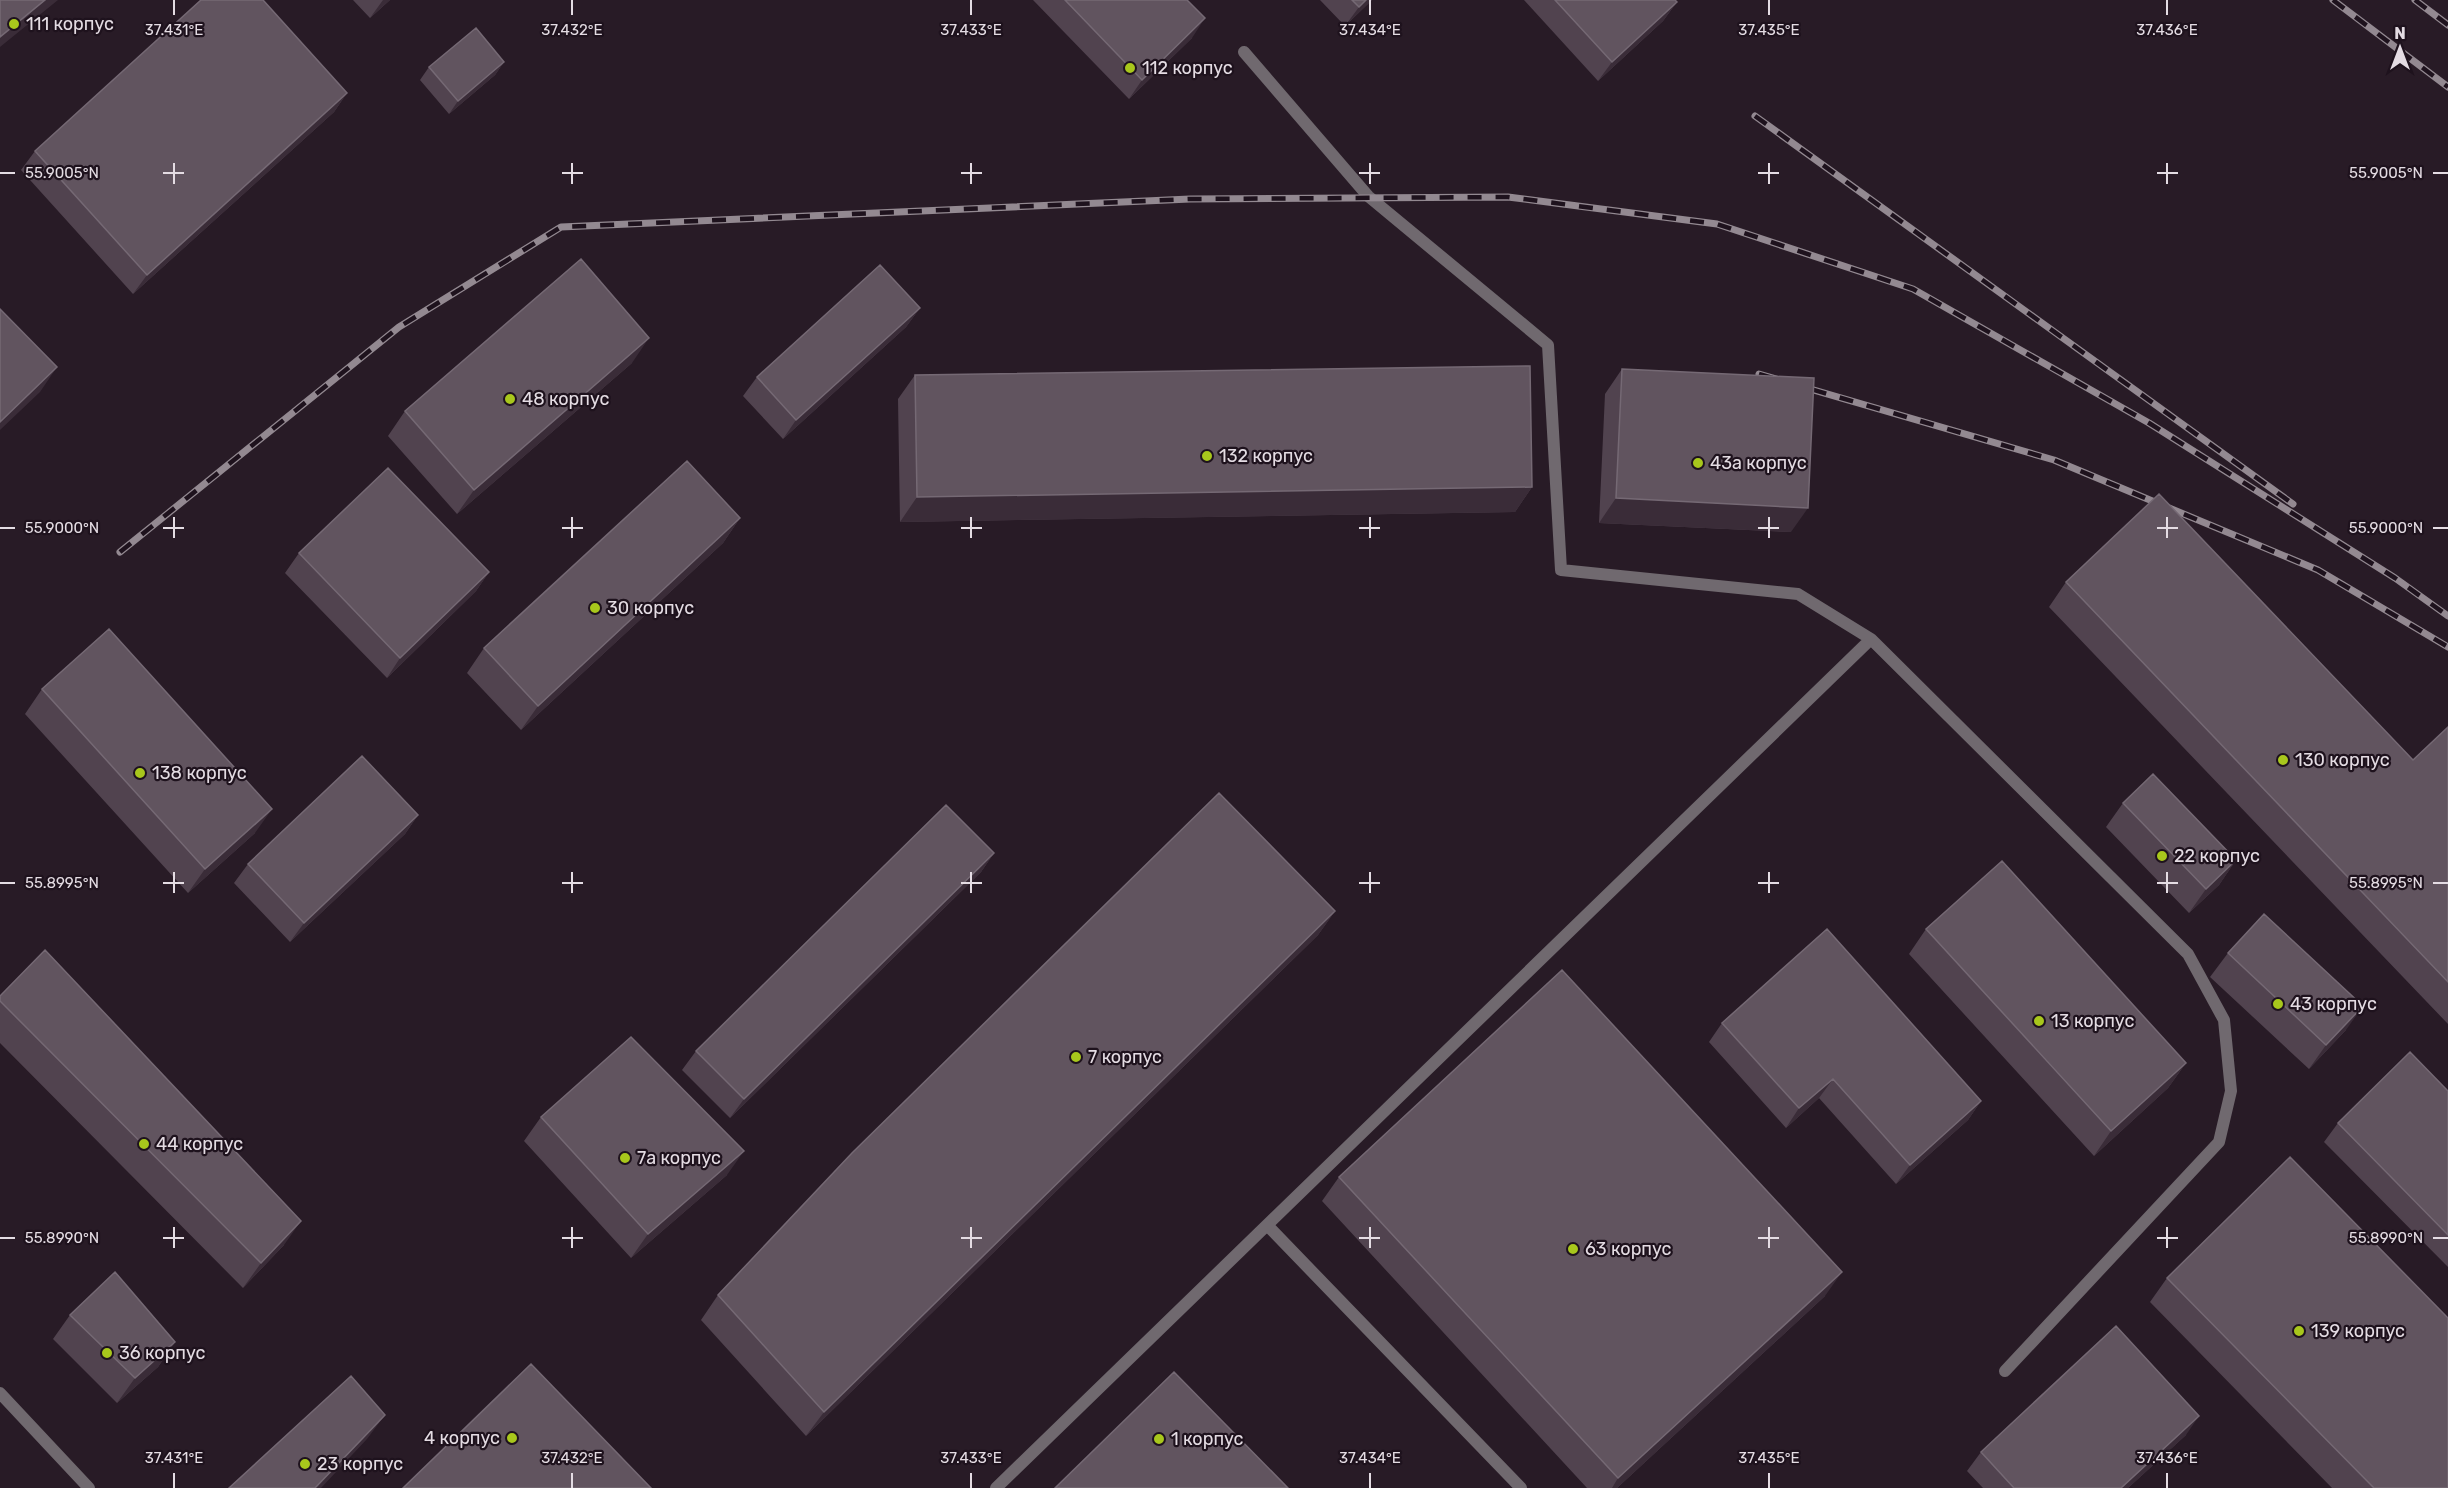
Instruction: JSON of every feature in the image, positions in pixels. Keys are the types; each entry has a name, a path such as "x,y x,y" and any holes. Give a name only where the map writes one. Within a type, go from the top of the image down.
{"lane":[{"path":"1244,52 1368,196 1548,345 1561,570 1798,594 1871,639 2188,954 2224,1020 2231,1091 2219,1142 2005,1371"},
{"path":"996,1488 1871,639"},
{"path":"1267,1225 1521,1488"},
{"path":"0,1393 88,1488"}],"building":[{"name":"111 корпус","path":"0,0 45,0 0,37"},
{"path":"201,0 263,0 347,93 147,275 35,151"},
{"name":"112 корпус","path":"1065,0 1187,0 1205,18 1142,80"},
{"path":"1352,0 1366,0 1359,7"},
{"path":"1555,0 1675,0 1677,2 1612,62"},
{"path":"476,28 504,62 458,101 429,67"},
{"name":"48 корпус","path":"581,259 649,338 474,490 405,411"},
{"path":"880,265 920,308 796,420 757,377"},
{"path":"0,309 57,367 0,422"},
{"name":"132 корпус","path":"1530,366 1532,487 917,497 915,375"},
{"name":"43а корпус","path":"1622,369 1814,378 1808,508 1616,498"},
{"name":"30 корпус","path":"687,461 740,518 538,706 484,648"},
{"path":"388,468 489,572 400,658 299,553"},
{"name":"130 корпус","path":"2159,494 2413,760 2448,727 2448,982 2066,582"},
{"name":"138 корпус","path":"109,629 272,809 205,869 42,689"},
{"path":"362,756 418,815 304,923 248,864"},
{"path":"2153,774 2236,860 2206,889 2123,803"},
{"name":"7 корпус","path":"1219,793 1335,911 824,1412 718,1295 852,1153"},
{"path":"946,805 994,853 744,1099 696,1051"},
{"name":"13 корпус","path":"2002,861 2186,1063 2111,1131 1926,929"},
{"path":"2264,914 2363,1006 2326,1045 2228,953"},
{"path":"1827,929 1981,1101 1910,1165 1833,1079 1799,1108 1722,1023"},
{"path":"45,950 301,1221 261,1263 0,1001 0,996"},
{"name":"63 корпус","path":"1562,970 1842,1272 1618,1478 1339,1177"},
{"name":"7а корпус","path":"631,1037 744,1151 648,1234 541,1117"},
{"path":"2410,1052 2448,1091 2448,1235 2338,1123"},
{"name":"139 корпус","path":"2290,1157 2448,1318 2448,1488 2374,1488 2167,1278"},
{"path":"115,1272 175,1342 135,1378 70,1315"},
{"path":"2116,1326 2199,1416 2121,1488 2014,1488 1981,1452"},
{"name":"4 корпус","path":"531,1364 651,1488 403,1488"},
{"name":"1 корпус","path":"1174,1372 1288,1488 1055,1488"},
{"name":"23 корпус","path":"351,1376 385,1415 315,1488 229,1488"}],"railway":[{"path":"2333,0 2448,87"},
{"path":"2415,0 2448,25"},
{"path":"1755,116 2293,504"},
{"path":"120,552 399,327 561,227 1190,199 1508,197 1717,224 1913,289 2149,423 2395,578 2448,616"},
{"path":"1759,374 2054,460 2318,570 2448,647"}],"place":[{"name":"111 корпус","path":"14,24"},
{"name":"112 корпус","path":"1130,68"},
{"name":"48 корпус","path":"510,399"},
{"name":"132 корпус","path":"1207,456"},
{"name":"43а корпус","path":"1698,463"},
{"name":"30 корпус","path":"595,608"},
{"name":"130 корпус","path":"2283,760"},
{"name":"138 корпус","path":"140,773"},
{"name":"22 корпус","path":"2162,856"},
{"name":"43 корпус","path":"2278,1004"},
{"name":"13 корпус","path":"2039,1021"},
{"name":"7 корпус","path":"1076,1057"},
{"name":"44 корпус","path":"144,1144"},
{"name":"7а корпус","path":"625,1158"},
{"name":"63 корпус","path":"1573,1249"},
{"name":"139 корпус","path":"2299,1331"},
{"name":"36 корпус","path":"107,1353"},
{"name":"4 корпус","path":"512,1438"},
{"name":"1 корпус","path":"1159,1439"},
{"name":"23 корпус","path":"305,1464"}]}
